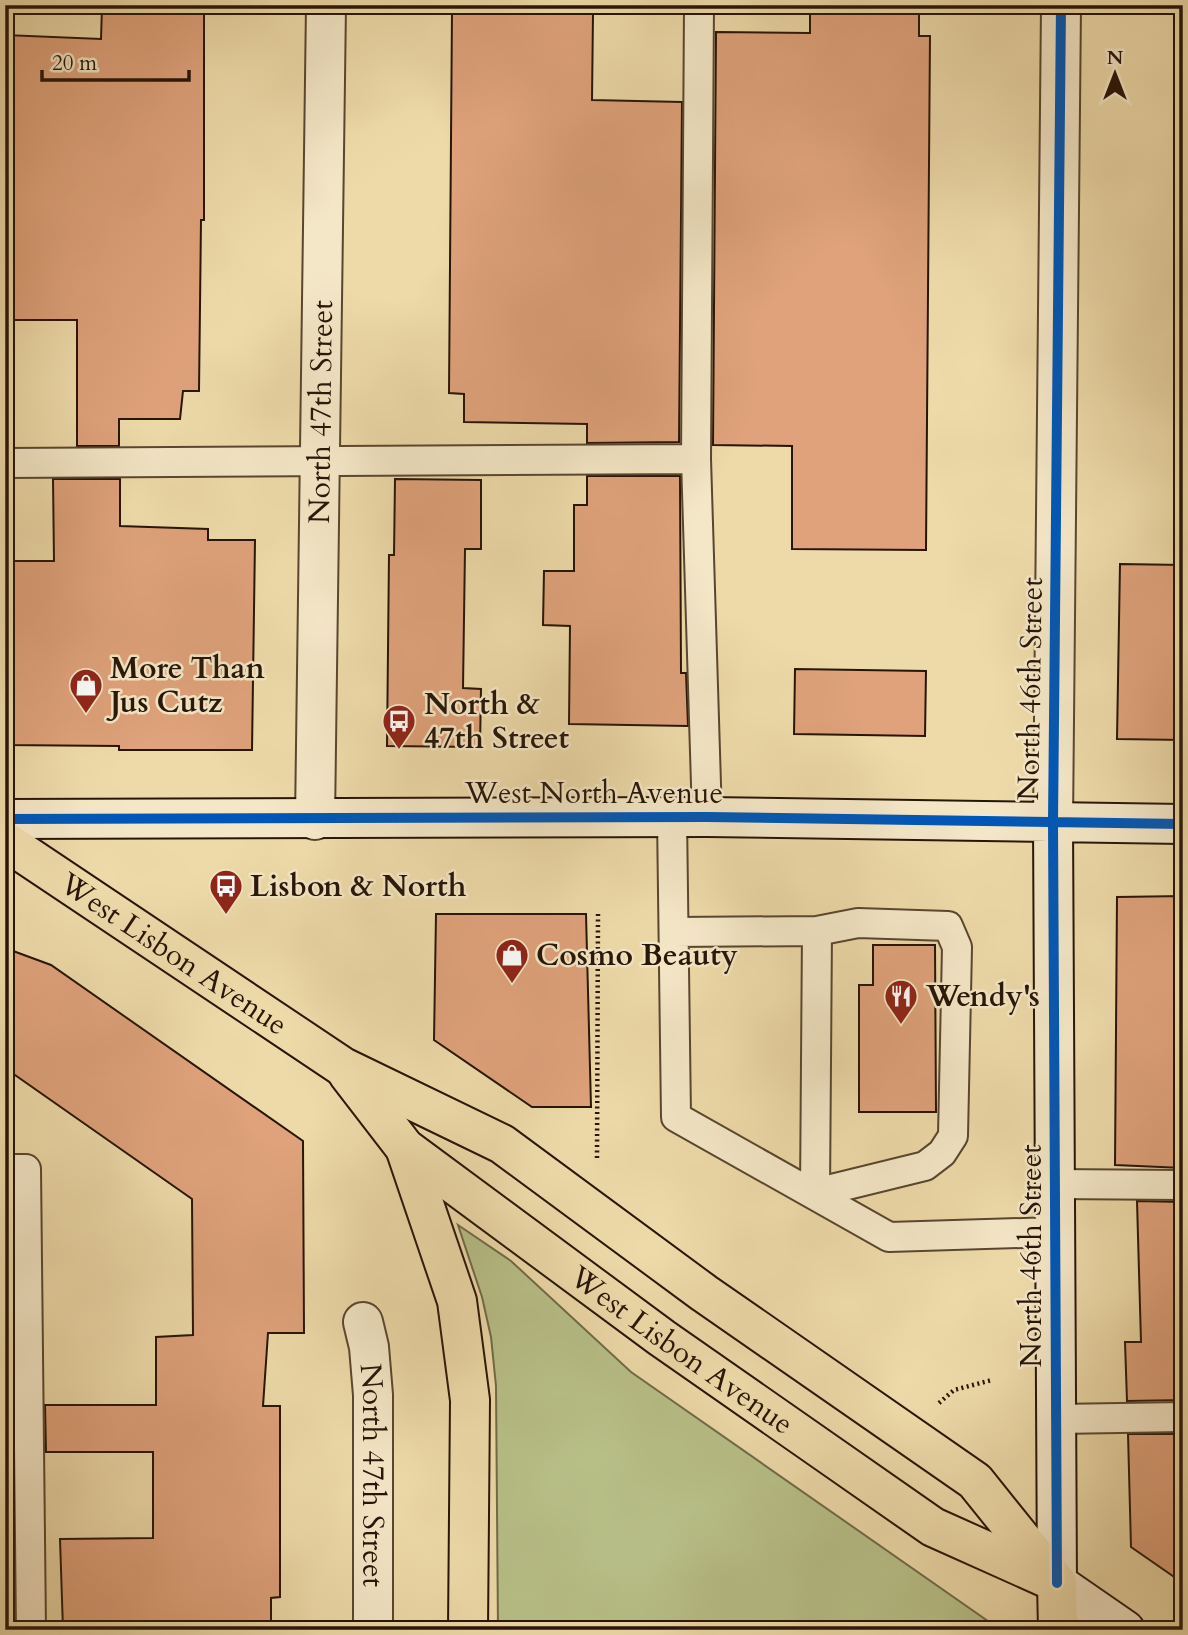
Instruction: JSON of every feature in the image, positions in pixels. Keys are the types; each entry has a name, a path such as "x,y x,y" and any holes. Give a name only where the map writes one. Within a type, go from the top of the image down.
{"main road":[{"name":"West Lisbon Avenue","path":"5,841 343,1067 502,1144 704,1293 975,1481 1057,1583"},
{"name":"West Lisbon Avenue","path":"343,1067 404,1148 662,1338 933,1527 1057,1583"},
{"path":"404,1148 457,1301 470,1400 468,1630"},
{"name":"North 46th Street","path":"1057,1583 1058,1630"}],"street":[{"name":"North 47th Street","path":"315,820 326,5"},
{"name":"North 46th Street","path":"1057,1583 1053,822 1061,5"},
{"name":"West North Avenue","path":"5,819 690,817 1183,824"},
{"name":"North 47th Street","path":"363,1322 373,1395 373,1630"},
{"name":"West Lisbon Avenue","path":"1057,1583 1125,1630"}],"lane":[{"path":"699,5 690,817 674,932 676,1117 889,1237 1055,1232"},
{"path":"5,463 696,460"},
{"path":"674,932 817,931 858,923 948,926 957,947 953,1136 942,1153 925,1166 815,1193"},
{"path":"815,1193 817,931"},
{"path":"5,1169 26,1169 31,1630"},
{"path":"1054,1184 1183,1185"},
{"path":"1057,1419 1183,1417"}],"path":[{"path":"597,1170 598,912"},
{"path":"931,1411 954,1390 992,1380"}],"green space":[{"path":"458,1225 511,1261 631,1372 995,1626 995,1630 498,1630 496,1386 491,1337 482,1297"}],"building":[{"path":"810,5 919,5 919,36 930,36 926,550 792,549 792,446 713,445 716,32 810,33"},
{"path":"102,6 204,7 204,220 201,220 199,391 183,391 180,419 119,419 119,446 77,446 77,320 5,320 5,35 101,39"},
{"path":"452,12 593,14 592,100 682,102 679,442 587,443 587,424 464,422 464,394 449,393"},
{"path":"587,476 680,476 681,673 686,673 688,726 569,724 570,626 543,625 544,571 574,571 574,505 587,505"},
{"path":"53,479 120,479 120,526 208,529 208,540 255,540 252,750 119,750 119,746 5,745 5,561 54,561"},
{"path":"395,479 481,480 481,549 465,549 463,688 481,689 480,747 387,746 389,555 394,555"},
{"path":"1120,564 1183,565 1183,740 1117,739"},
{"path":"795,669 926,671 925,736 794,734"},
{"path":"1183,896 1183,1168 1115,1165 1117,897"},
{"name":"Cosmo Beauty","path":"436,914 586,914 591,1107 532,1107 434,1040"},
{"name":"Wendy's","path":"873,945 935,945 936,1112 859,1112 859,985 873,985"},
{"path":"5,948 51,965 303,1141 304,1333 268,1333 263,1406 280,1406 280,1597 271,1598 271,1630 63,1630 60,1539 153,1538 153,1452 46,1452 45,1405 156,1405 156,1337 193,1335 192,1199 5,1068"},
{"path":"1137,1201 1183,1202 1183,1400 1127,1401 1125,1342 1141,1342"},
{"path":"5,1405 12,1405 12,1452 5,1452"},
{"path":"1128,1434 1183,1434 1183,1583 1131,1547"}],"cycle path":[{"path":"1057,1583 1053,822 1061,5"},
{"path":"5,819 707,817 1183,824"}],"place":[{"name":"More Than Jus Cutz","path":"86,715"},
{"name":"North & 47th Street","path":"399,751"},
{"name":"Lisbon & North","path":"226,916"},
{"name":"Cosmo Beauty","path":"512,985"},
{"name":"Wendy's","path":"901,1026"}]}
